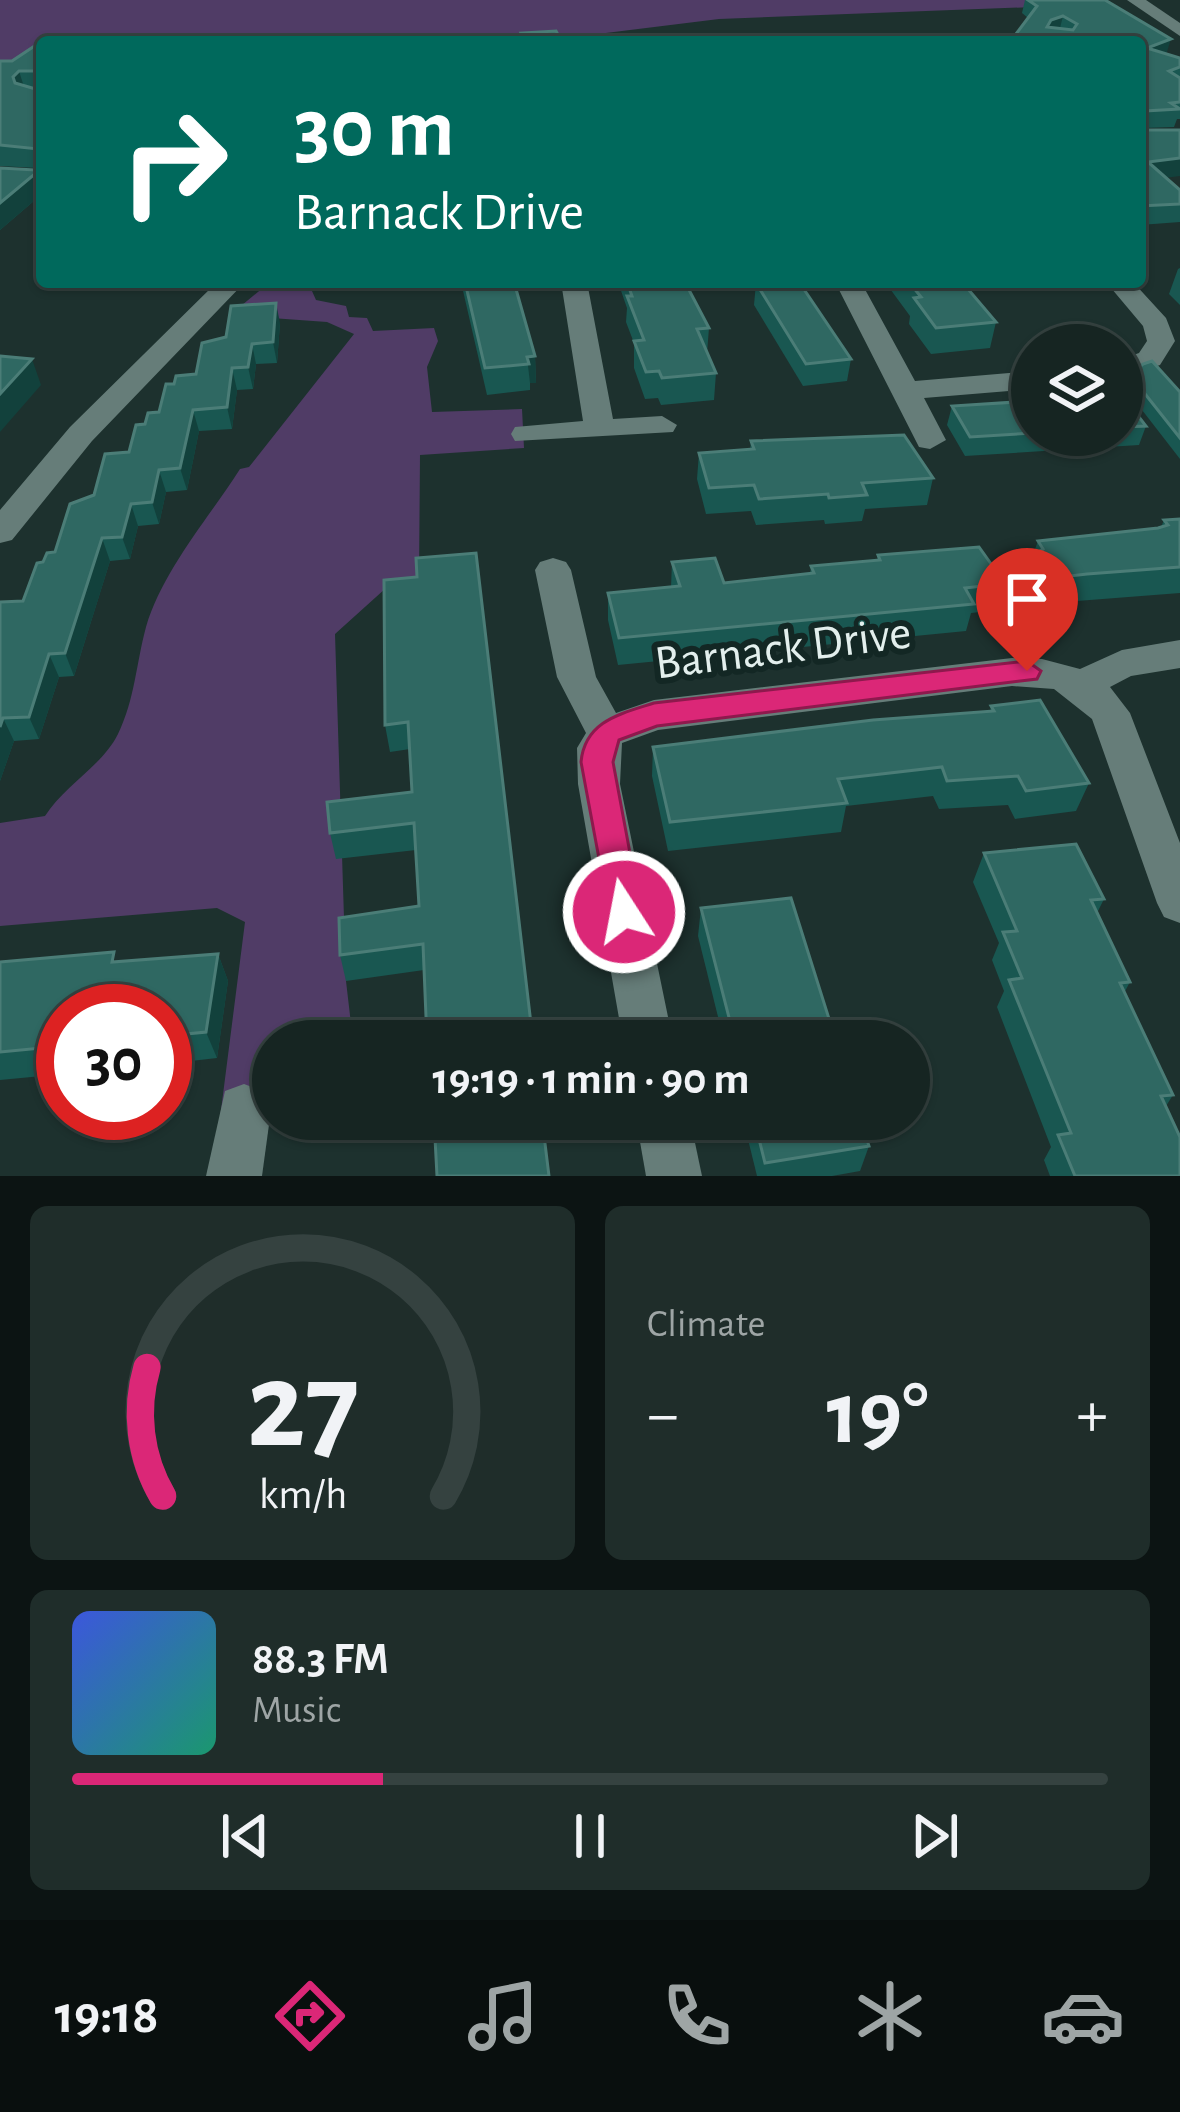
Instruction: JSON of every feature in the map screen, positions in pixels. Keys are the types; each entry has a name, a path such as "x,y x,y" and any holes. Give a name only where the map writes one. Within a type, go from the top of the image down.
{"street":[{"path":"1135,0 1180,31"},
{"path":"0,532 81,434 226,288"},
{"path":"575,288 600,429"},
{"path":"851,288 930,440"},
{"path":"1124,288 1156,324 1161,341 1150,359 1143,362"},
{"path":"906,391 1011,382"},
{"path":"526,434 662,424"},
{"path":"553,570 577,680 587,706 608,732 598,748 599,784 644,1020"},
{"path":"1180,654 1122,664 1083,684 1111,713 1180,903"},
{"name":"Barnack Drive","path":"608,732 654,715 1012,672 1056,675 1083,684"},
{"path":"234,1176 244,1110"},
{"path":"667,1140 674,1176"}],"shaded area":[{"path":"0,0 1107,0 1111,4 719,19 582,36 36,36 36,59 0,64"},
{"path":"263,288 311,288 316,300 346,306 349,317 367,318 373,331 434,328 438,341 427,367 432,412 522,409 524,448 420,455 419,578 386,588 335,634 351,1020 252,1020 252,1115 220,1118 245,922 217,908 0,926 0,823 45,816 111,745 128,708 146,627 175,565 240,469 249,467 354,334 327,322 230,315"}],"building":[{"path":"1028,0 1105,0 1171,39 1147,48 1180,58 1180,67 1169,71 1180,78 1180,102 1171,103 1180,109 1146,111 1146,36 1014,36 1037,6","holes":["1063,16 1077,24 1073,30 1047,27"]},
{"path":"556,31 559,36 522,36"},
{"path":"36,45 36,71 19,71 13,77 15,83 36,89 36,149 0,145 0,61 12,61"},
{"path":"1146,130 1180,130 1180,158 1148,162 1180,190 1180,204 1146,206"},
{"path":"0,168 36,173 0,203"},
{"path":"466,288 516,288 535,356 527,357 529,364 485,368"},
{"path":"629,288 688,288 709,328 697,329 716,373 662,378 659,371 646,372 634,341 644,340 627,296 632,296"},
{"path":"759,288 803,288 851,359 806,364"},
{"path":"914,288 967,288 996,322 936,328 914,298 921,297"},
{"path":"276,303 273,342 252,344 248,367 232,368 227,407 193,410 180,468 159,470 152,502 131,504 122,537 102,538 65,653 49,654 29,717 3,718 0,727 0,602 23,601 37,563 55,552 70,504 94,495 105,454 129,452 136,425 145,424 148,413 159,412 166,384 174,384 176,376 196,374 202,343 226,337 231,306"},
{"path":"0,356 32,359 0,394"},
{"path":"1152,361 1180,392 1180,438 1143,391 1143,364"},
{"path":"1011,402 1011,434 970,437 952,406"},
{"path":"904,435 933,478 862,483 867,495 759,499 754,485 709,488 699,453 754,449 751,441"},
{"path":"1180,519 1180,567 965,588 974,604 619,638 608,593 680,586 672,562 715,558 724,583 814,573 811,566 880,560 878,555 979,547 999,575 1043,549 1038,541 1158,528 1168,525 1164,520"},
{"path":"476,553 531,1020 426,1020 423,944 340,955 339,918 419,906 414,823 330,833 327,802 412,792 408,722 385,725 384,580 417,577 416,558"},
{"path":"1040,700 1089,783 1026,791 1018,776 947,781 942,767 838,779 847,803 670,822 653,747 873,720 994,711 991,706"},
{"path":"1076,844 1104,899 1091,900 1130,982 1120,983 1173,1095 1161,1096 1180,1137 1180,1176 1075,1176 1058,1135 1071,1133 1009,980 1022,978 1003,932 1017,931 984,853"},
{"path":"791,898 829,1020 730,1020 701,908"},
{"path":"114,952 112,962 218,954 206,1032 192,1033 192,984 36,984 36,1049 0,1052 0,962"},
{"path":"435,1140 545,1140 549,1176 437,1176"},
{"path":"759,1140 867,1140 869,1146 765,1163"}],"route":[{"path":"624,912 597,762 598,748 608,732 654,715 1027,671"}]}
